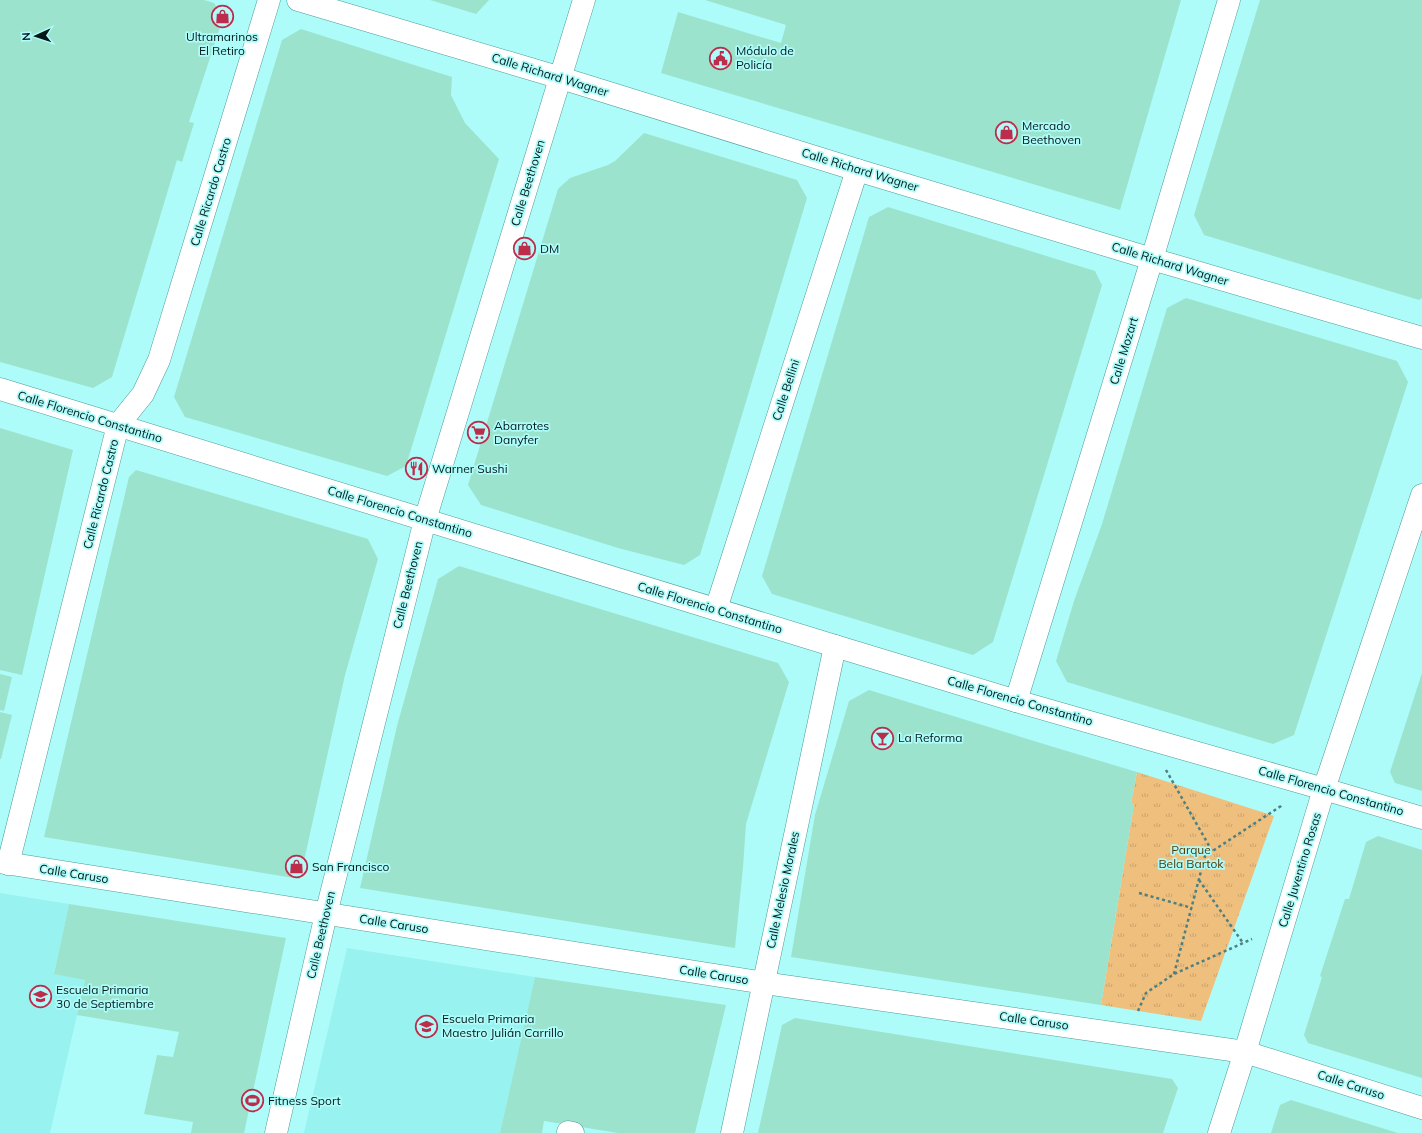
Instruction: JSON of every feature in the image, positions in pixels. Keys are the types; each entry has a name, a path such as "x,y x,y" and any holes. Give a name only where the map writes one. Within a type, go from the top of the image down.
{"street":[{"name":"Calle Ricardo Castro","path":"4,863 118,425 143,394 160,360 269,0"},
{"name":"Calle Richard Wagner","path":"298,0 561,78 857,170 1152,259 1422,338"},
{"name":"Calle Beethoven","path":"276,1133 326,914 425,520 584,0"},
{"name":"Calle Mozart","path":"1016,701 1152,259 1228,0"},
{"name":"Calle Bellini","path":"716,610 857,170"},
{"name":"Calle Florencio Constantino","path":"0,389 1016,701 1422,818"},
{"name":"Calle Juventino Rosas","path":"1219,1133 1245,1052 1324,789 1422,495"},
{"name":"Calle Melesio Morales","path":"732,1133 835,646"},
{"name":"Calle Caruso","path":"4,863 764,983 1245,1052 1422,1108"}],"path":[{"path":"1162,743 1159,757 1212,851"},
{"path":"1174,974 1206,856 1281,806 1293,780"},
{"path":"1199,880 1243,943"},
{"path":"1138,893 1192,908"},
{"path":"1126,1035 1146,993 1174,974 1254,938 1277,946"}],"shaded area":[{"name":"Escuela Primaria 30 de Septiembre","path":"0,893 69,904 54,973 85,980 50,1133 0,1133"},
{"name":"Escuela Primaria Maestro Julián Carrillo","path":"347,948 535,977 500,1133 304,1133"}],"green space":[{"name":"Parque Bela Bartok","path":"1137,772 1274,816 1201,1021 1101,1005 1134,804 1131,803"}],"building":[{"path":"0,0 204,0 214,3 223,18 189,122 194,123 182,162 177,160 112,377 93,388 0,362"},
{"path":"430,0 489,0 476,14"},
{"name":"Mercado Beethoven","path":"705,0 1181,0 1120,210 661,73 678,12 781,43 786,25"},
{"path":"1260,0 1422,0 1422,298 1419,300 1204,235 1194,215"},
{"path":"301,29 452,77 451,95 465,123 499,159 406,466 387,476 185,417 174,397 282,40"},
{"path":"644,133 797,180 807,198 700,555 684,565 618,548 481,505 468,485 558,189 570,178 608,165 615,161"},
{"path":"888,207 1095,271 1102,285 993,642 973,655 772,594 762,576 869,217"},
{"path":"1186,298 1397,361 1408,382 1294,735 1273,744 1067,682 1056,661 1074,601 1102,524 1167,308"},
{"path":"0,428 73,450 22,675 0,670"},
{"path":"136,470 368,539 378,559 345,675 300,879 44,837 129,477"},
{"path":"459,566 778,663 789,682 746,824 735,948 360,888 397,726 438,579"},
{"path":"1422,673 1422,791 1395,783 1390,772"},
{"path":"0,674 12,677 4,711 0,710"},
{"path":"869,690 1137,772 1131,803 1134,804 1101,1005 791,957 815,815 849,701"},
{"path":"0,712 12,715 1,759 0,759"},
{"path":"1378,836 1422,850 1422,1078 1308,1043 1304,1035 1322,977 1320,976 1345,899 1349,899 1366,842"},
{"path":"69,904 286,938 244,1133 191,1133 193,1122 144,1114 157,1055 173,1057 179,1032 77,1015 85,980 54,974"},
{"path":"535,977 726,1005 695,1133 618,1133 544,1121 542,1133 500,1133"},
{"path":"795,1018 1172,1079 1178,1088 1163,1133 758,1133 782,1025"},
{"path":"1291,1100 1398,1133 1271,1133 1280,1105"}],"place":[{"name":"Ultramarinos El Retiro","path":"222,16"},
{"name":"Módulo de Policía","path":"721,58"},
{"name":"Mercado Beethoven","path":"1007,133"},
{"name":"DM","path":"524,249"},
{"name":"Abarrotes Danyfer","path":"478,433"},
{"name":"Warner Sushi","path":"417,469"},
{"name":"La Reforma","path":"882,738"},
{"name":"San Francisco","path":"297,867"},
{"name":"Escuela Primaria 30 de Septiembre","path":"41,997"},
{"name":"Escuela Primaria Maestro Julián Carrillo","path":"426,1026"},
{"name":"Fitness Sport","path":"252,1101"}]}
